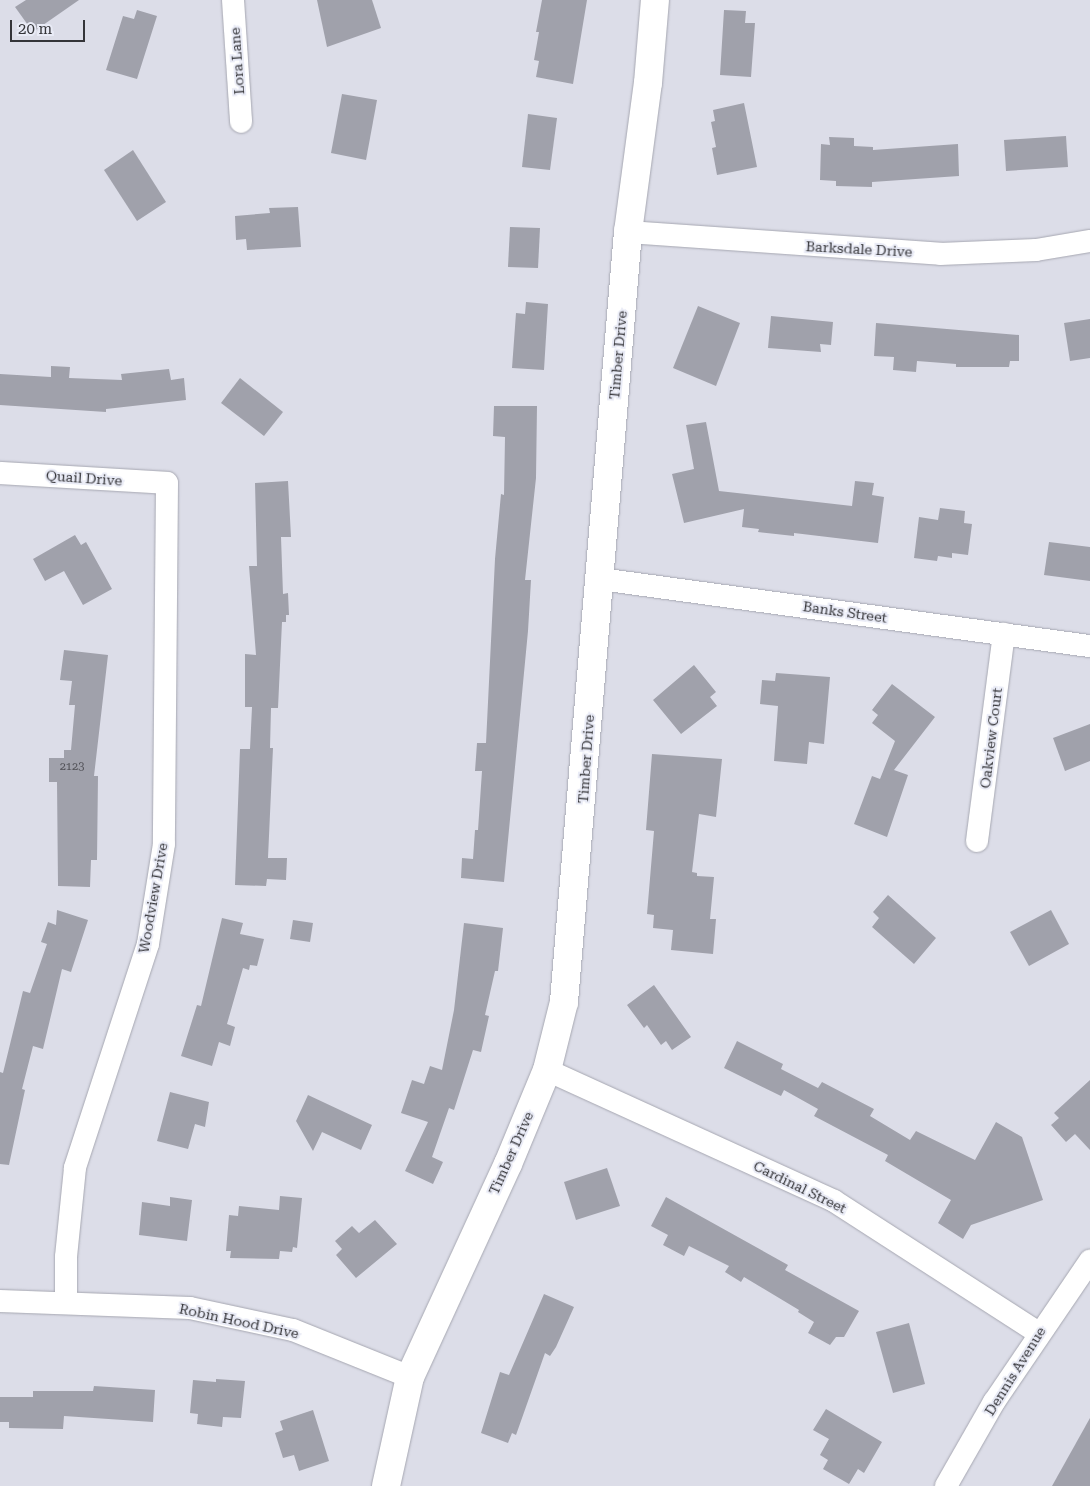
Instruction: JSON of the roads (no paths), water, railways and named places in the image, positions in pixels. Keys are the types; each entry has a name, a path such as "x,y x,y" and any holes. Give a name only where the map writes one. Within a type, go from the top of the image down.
{"street":[{"name":"Lora Lane","path":"233,0 242,122"},
{"name":"Timber Drive","path":"386,1486 410,1377 508,1164 547,1070 564,1002 574,912 628,232 648,83 655,0"},
{"name":"Barksdale Drive","path":"628,232 940,254 1036,250 1090,241"},
{"name":"Quail Drive","path":"0,473 167,483"},
{"name":"Woodview Drive","path":"66,1302 66,1257 75,1168 148,944 164,844 167,483"},
{"name":"Banks Street","path":"600,579 1090,646"},
{"name":"Oakview Court","path":"978,841 1004,634"},
{"name":"Cardinal Street","path":"547,1070 834,1202 1039,1333"},
{"name":"Dennis Avenue","path":"946,1486 1039,1333 1090,1261"},
{"name":"Robin Hood Drive","path":"0,1301 190,1308 274,1326 357,1353 410,1377"}]}
